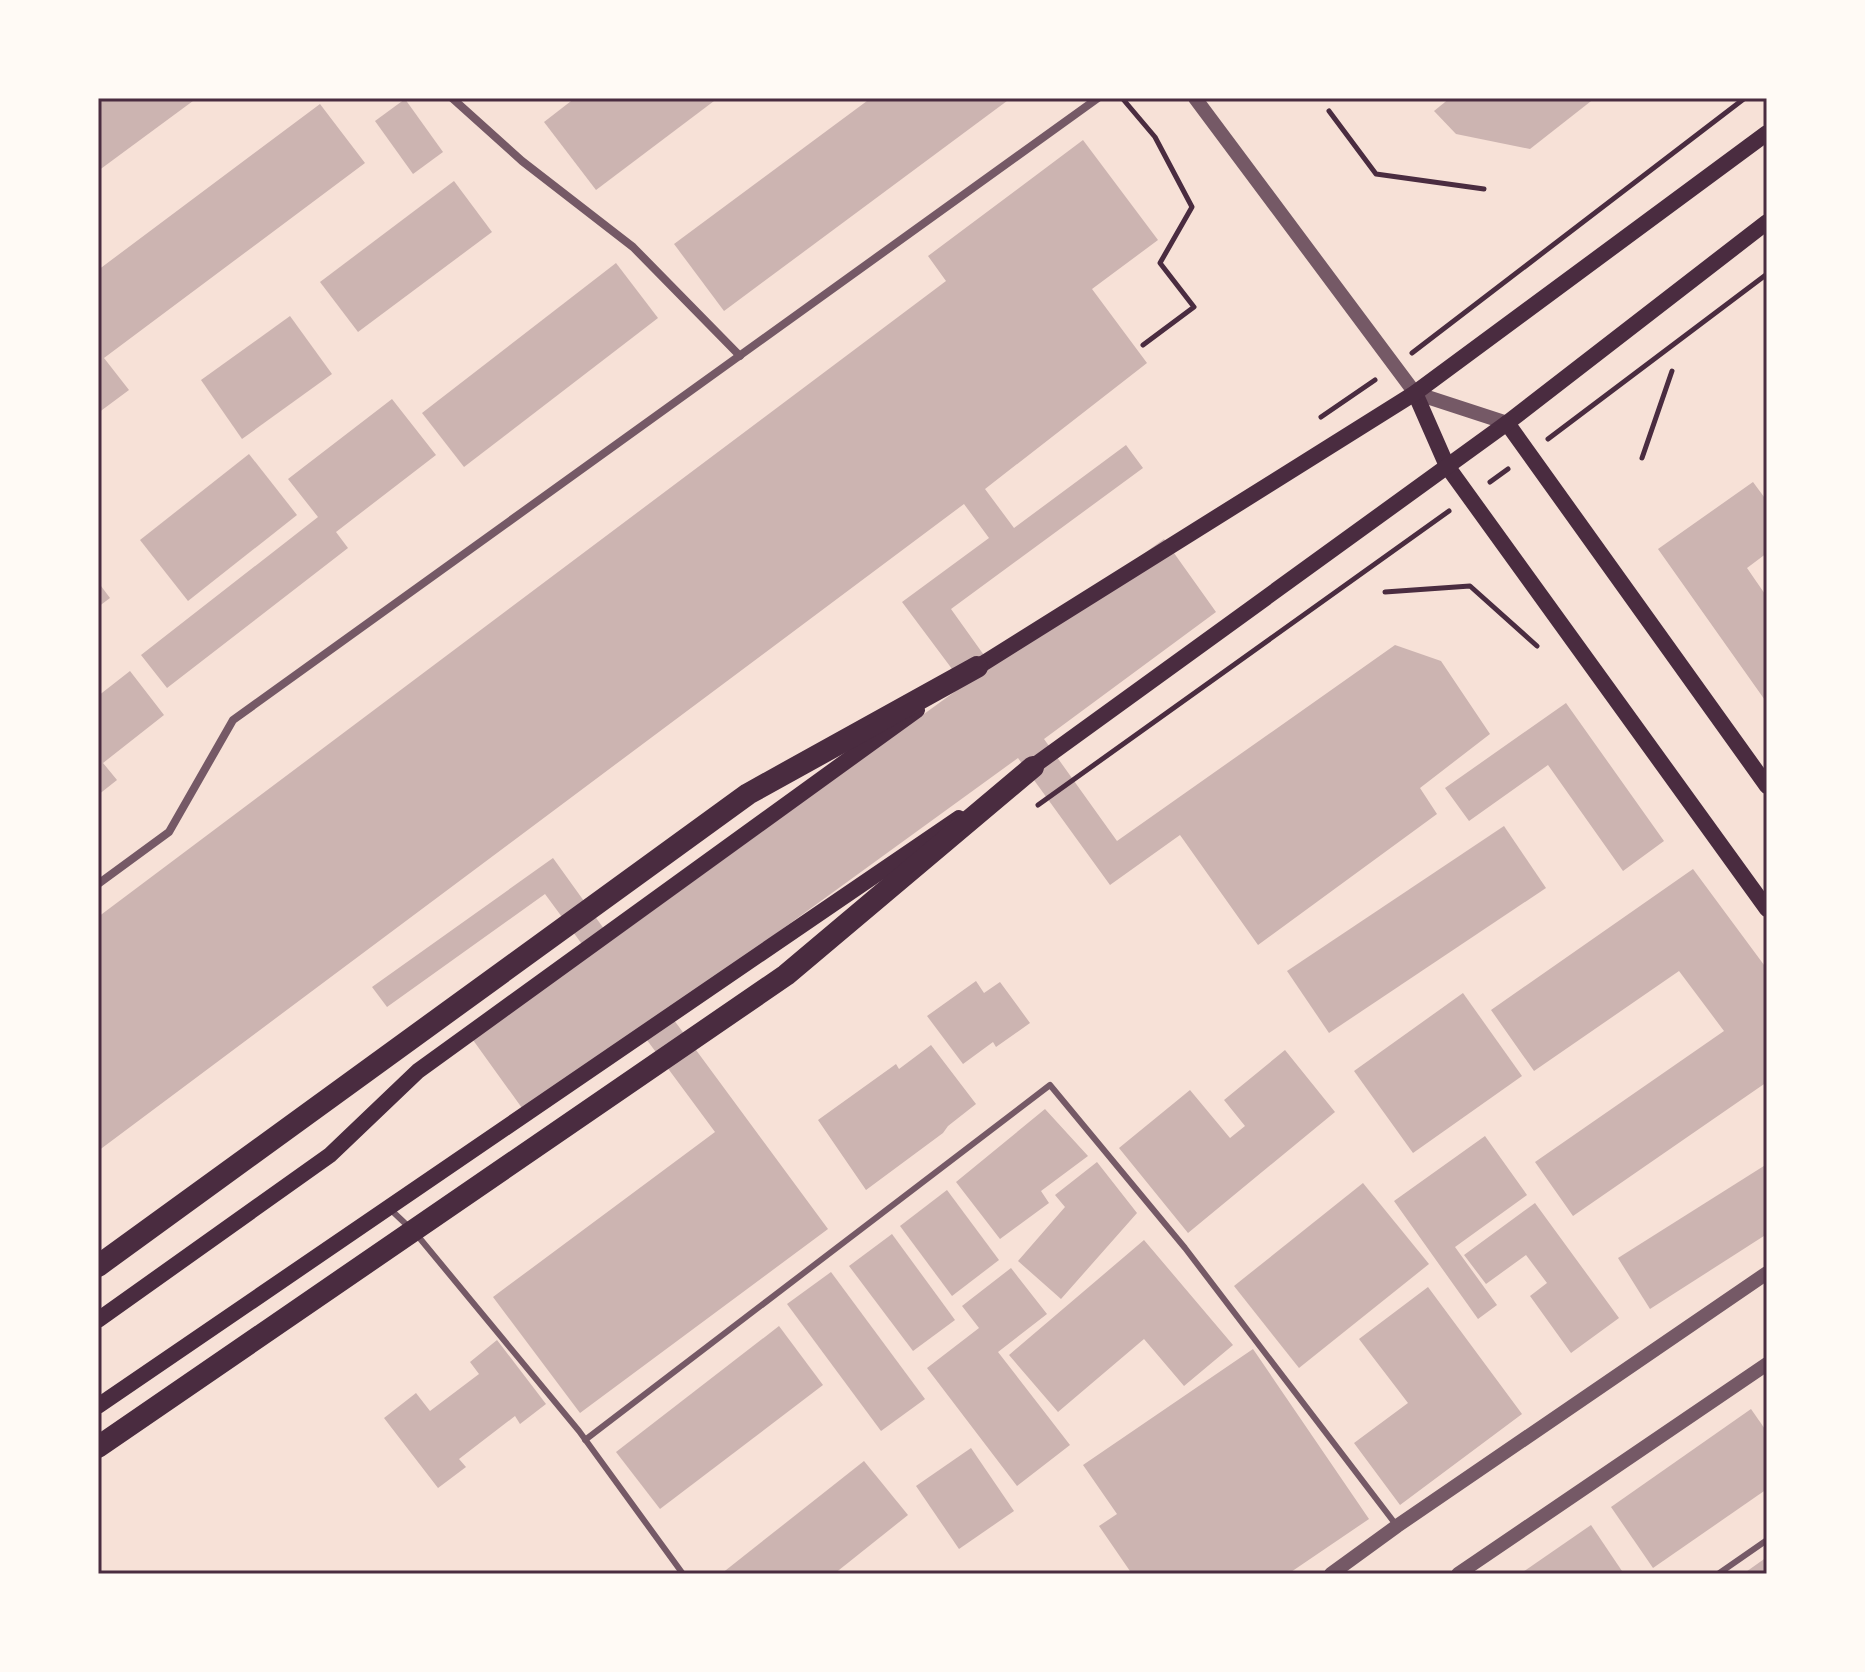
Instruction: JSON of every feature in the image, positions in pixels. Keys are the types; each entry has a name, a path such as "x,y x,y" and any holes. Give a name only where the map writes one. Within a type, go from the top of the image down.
{"highway":[{"path":"98,1266 748,794 977,667"},
{"path":"98,1447 786,975 1033,767"}],"main road":[{"path":"98,1320 330,1155 418,1071 977,667 1415,393 1767,133"},
{"path":"98,1406 1033,767 1507,423 1767,222"},
{"path":"1415,393 1447,466 1767,909"},
{"path":"1507,423 1767,786"}],"street":[{"path":"452,98 522,161 633,247 740,356"},
{"path":"98,884 169,832 233,720 1098,98"},
{"path":"1195,98 1415,393 1507,423"},
{"path":"1331,1574 1767,1273"},
{"path":"1458,1574 1767,1364"}],"lane":[{"path":"585,1440 1050,1085 1185,1248 1397,1526"},
{"path":"388,1208 426,1244 585,1440 683,1574"},
{"path":"1718,1574 1767,1540"}],"path":[{"path":"1122,98 1155,137 1192,207 1160,263 1194,307 1143,345"},
{"path":"1329,111 1376,174 1484,189"},
{"path":"1642,458 1672,371"},
{"path":"1385,592 1470,586 1537,646"}],"building":[{"path":"98,98 197,98 98,171"},
{"path":"575,98 718,98 596,190 544,122"},
{"path":"871,98 1011,98 724,311 674,244"},
{"path":"1450,98 1595,98 1530,149 1456,134 1434,111"},
{"path":"405,99 443,152 413,174 375,121"},
{"path":"320,104 365,163 104,358 129,390 98,413 98,270"},
{"path":"1083,140 1158,240 1092,289 1147,363 985,489 1014,528 1126,445 1143,468 951,609 991,665 1164,539 1216,612 1044,739 1117,841 1395,645 1441,661 1490,734 1420,788 1437,814 1258,945 1180,835 1110,885 1018,758 668,1012 828,1229 580,1413 493,1297 715,1132 641,1032 527,1115 473,1040 590,955 545,894 387,1007 372,987 553,858 612,940 964,685 902,602 989,538 964,504 98,1151 98,917 946,281 928,256"},
{"path":"454,181 492,232 358,332 320,282"},
{"path":"616,263 658,318 464,467 422,413"},
{"path":"290,316 332,374 242,439 201,380"},
{"path":"392,399 436,455 336,532 348,548 167,688 141,655 318,517 288,479"},
{"path":"249,454 297,515 188,601 140,540"},
{"path":"1753,482 1767,501 1767,553 1747,568 1767,597 1767,703 1658,549"},
{"path":"98,582 110,598 98,607"},
{"path":"130,671 164,715 103,763 117,780 98,795 98,696"},
{"path":"1566,703 1664,841 1623,871 1548,765 1469,821 1445,788"},
{"path":"1504,826 1546,888 1329,1033 1287,971"},
{"path":"1693,869 1767,969 1767,1082 1573,1216 1535,1162 1724,1031 1679,971 1534,1071 1491,1010"},
{"path":"976,981 984,993 1000,982 1030,1023 996,1047 993,1042 963,1064 927,1016"},
{"path":"1463,993 1522,1076 1413,1153 1354,1071"},
{"path":"931,1045 976,1104 943,1133 866,1190 818,1120 896,1064 899,1069"},
{"path":"1285,1050 1335,1112 1188,1233 1119,1148 1190,1090 1230,1138 1245,1126 1224,1100"},
{"path":"1045,1109 1088,1156 1041,1191 1049,1203 1000,1239 956,1182"},
{"path":"1485,1136 1527,1195 1455,1247 1497,1305 1478,1319 1394,1201"},
{"path":"1097,1162 1137,1213 1061,1299 1018,1261 1065,1207 1055,1195"},
{"path":"1767,1164 1767,1234 1650,1309 1618,1258"},
{"path":"1363,1183 1429,1264 1299,1368 1234,1286"},
{"path":"947,1190 999,1260 952,1296 900,1226"},
{"path":"1535,1203 1619,1318 1571,1353 1530,1296 1547,1283 1526,1255 1486,1284 1464,1255"},
{"path":"892,1234 955,1320 913,1351 849,1266"},
{"path":"1144,1240 1233,1345 1184,1386 1144,1339 1058,1412 1009,1355"},
{"path":"1011,1268 1047,1314 998,1352 1070,1445 1017,1486 927,1368 979,1328 962,1306"},
{"path":"831,1272 925,1399 881,1431 787,1304"},
{"path":"1428,1287 1522,1414 1400,1505 1354,1443 1408,1403 1359,1339"},
{"path":"779,1326 823,1385 660,1509 616,1452"},
{"path":"497,1340 546,1404 520,1424 515,1416 459,1459 466,1467 438,1488 384,1418 416,1393 430,1411 479,1374 470,1362"},
{"path":"1253,1349 1369,1519 1288,1574 1132,1574 1099,1526 1117,1514 1083,1465"},
{"path":"1751,1409 1767,1432 1767,1489 1653,1568 1611,1507"},
{"path":"971,1448 1014,1511 959,1549 916,1486"},
{"path":"864,1461 908,1515 834,1574 721,1574"},
{"path":"1591,1525 1624,1574 1520,1574"},
{"path":"1767,1557 1767,1574 1743,1574"}]}
